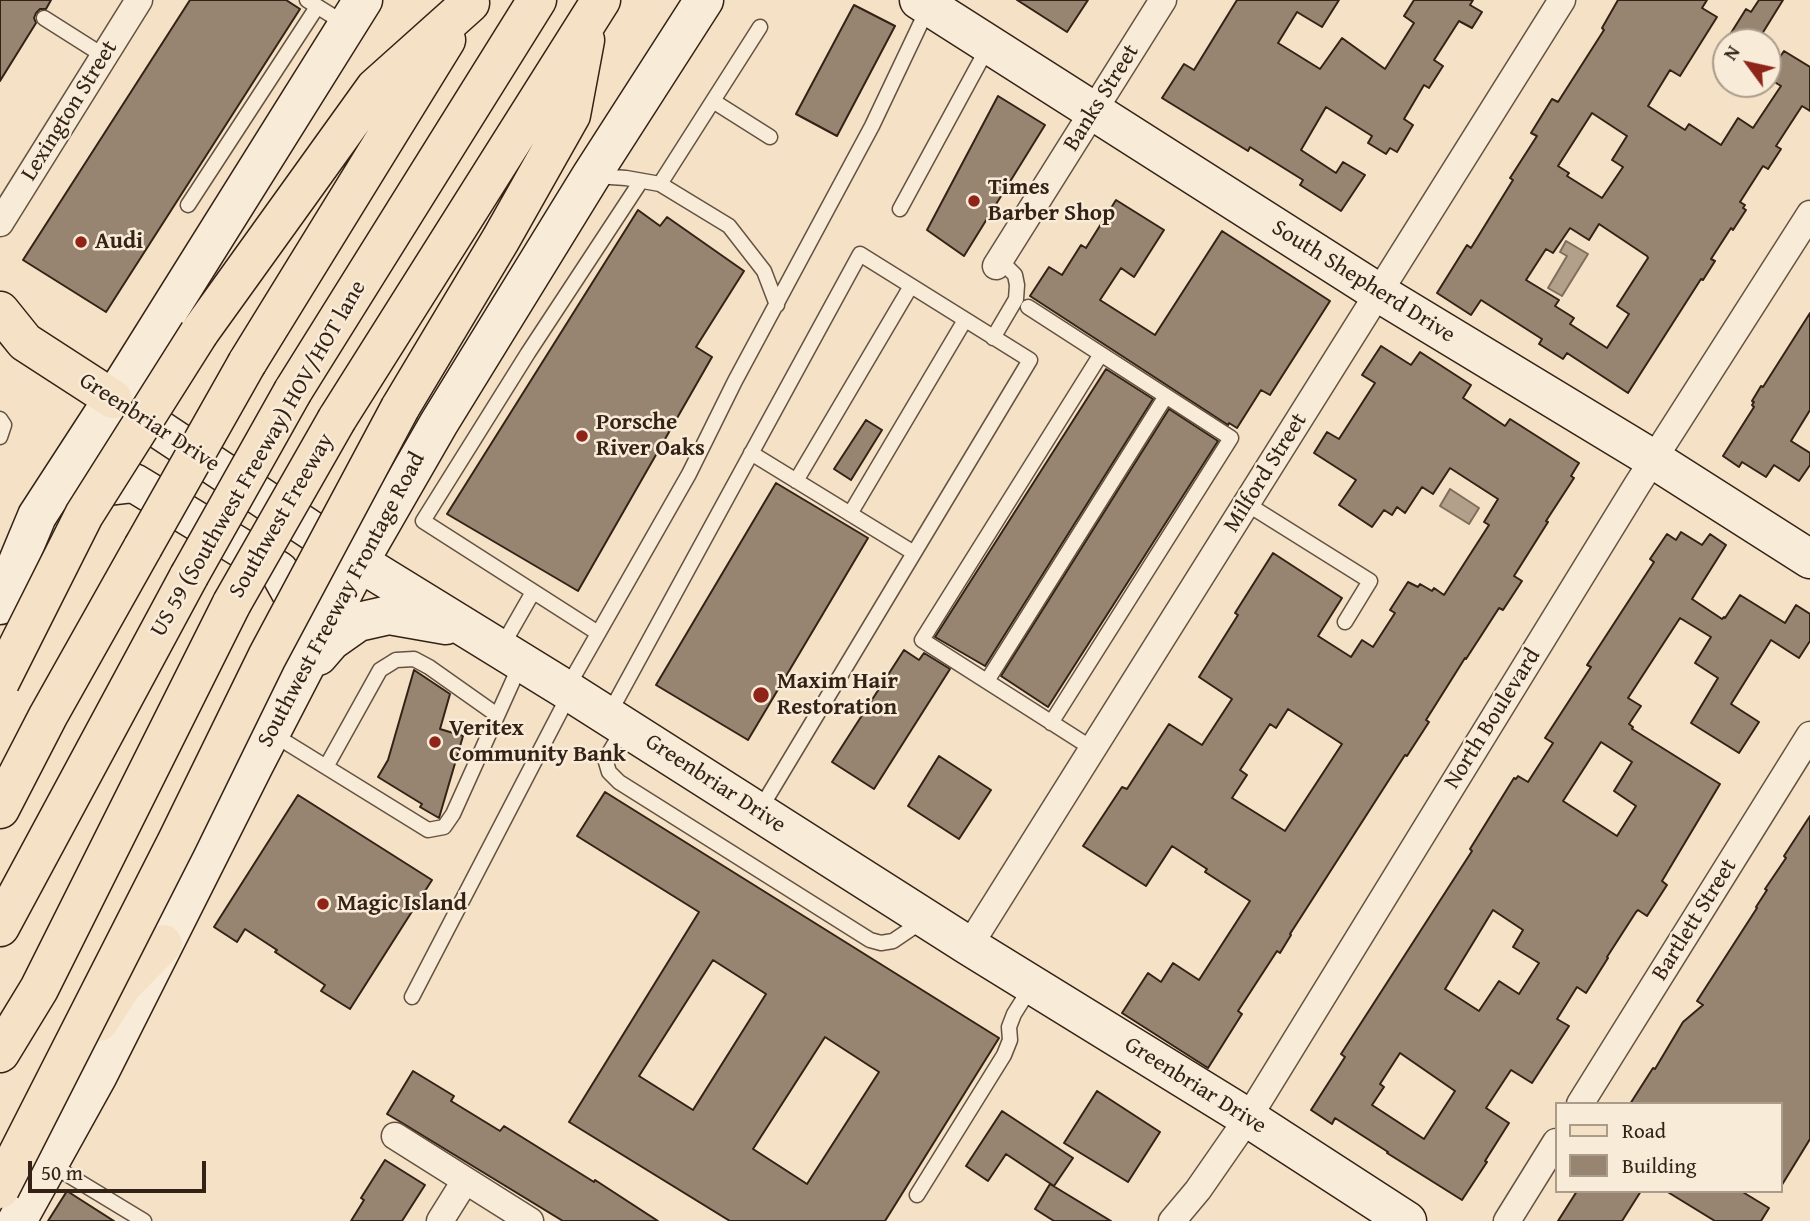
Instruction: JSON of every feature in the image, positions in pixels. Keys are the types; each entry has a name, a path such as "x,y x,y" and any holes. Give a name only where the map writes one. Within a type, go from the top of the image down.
{"main road":[{"name":"US 59 (Southwest Freeway) HOV/HOT lane","path":"0,927 189,576 293,391 537,0"},
{"name":"Southwest Freeway Frontage Road","path":"17,1221 98,1076 359,562 439,423 591,176 704,0"},
{"path":"0,682 84,515 199,333 375,88 470,1"},
{"path":"0,809 48,716 247,363 470,1"},
{"name":"South Shepherd Drive","path":"931,4 989,45 1378,293 1653,459 1810,559"},
{"path":"3,598 37,516 113,399 334,8"},
{"path":"0,1189 267,657 400,408 571,115 595,9"},
{"name":"Southwest Freeway","path":"0,1052 39,989 232,603 337,419 595,9"},
{"name":"Greenbriar Drive","path":"0,311 13,338 113,399 359,562 568,690 1407,1221"},
{"path":"3,598 45,530 83,489 134,483 279,571 305,618 298,678"},
{"path":"298,678 331,641 358,622 390,615 468,629"},
{"path":"0,1174 123,985 163,944"}],"street":[{"name":"Lexington Street","path":"0,223 139,0"},
{"name":"Banks Street","path":"998,263 1163,0"},
{"name":"Milford Street","path":"969,946 1562,0"},
{"name":"North Boulevard","path":"1172,1221 1198,1190 1248,1118 1653,459 1810,214"},
{"name":"Bartlett Street","path":"1581,1102 1810,735"},
{"path":"395,1136 530,1221"},
{"path":"1507,1221 1554,1145"},
{"path":"440,1221 465,1181"}],"lane":[{"path":"412,997 598,633 689,474 872,126 931,4"},
{"path":"188,205 334,8"},
{"path":"44,19 104,56"},
{"path":"660,184 760,27"},
{"path":"900,209 989,45"},
{"path":"713,101 770,137"},
{"path":"591,176 660,184 729,226 764,271 777,305"},
{"path":"598,633 423,521 528,353 641,181"},
{"path":"759,812 1030,360 860,254 751,453 616,721 606,762 609,772 642,797 870,940 881,943 893,941 926,919"},
{"path":"993,338 1016,299 1017,285 1015,275 998,263"},
{"path":"796,481 911,286"},
{"path":"1028,307 1231,438 1051,723"},
{"path":"850,514 965,320"},
{"path":"1093,749 922,640 1101,354"},
{"path":"987,681 1166,397"},
{"path":"0,419 4,425 0,437"},
{"path":"751,453 914,553"},
{"path":"1247,504 1370,581 1345,622"},
{"path":"270,733 428,830 444,827 453,814 497,715 511,656 533,592"},
{"path":"326,767 380,670 396,660 414,659 429,667 497,715"},
{"path":"917,1195 1004,1055 1010,1040 1009,1027 1014,1014 1032,985"},
{"path":"49,1164 144,1221"}],"shaded area":[{"path":"1566,241 1588,254 1562,296 1548,288 1567,256 1560,252"},
{"path":"1450,489 1479,508 1469,524 1440,506"}],"building":[{"path":"0,0 51,0 46,9 40,9 36,13 36,23 0,81"},
{"path":"190,0 286,0 300,9 106,312 23,260"},
{"path":"1017,0 1088,0 1067,32"},
{"path":"1237,0 1339,0 1322,27 1297,12 1278,43 1320,69 1342,38 1385,69 1414,23 1404,16 1414,0 1473,0 1470,5 1482,12 1472,28 1459,21 1434,60 1443,66 1429,88 1424,85 1404,119 1413,125 1397,152 1390,148 1386,154 1368,143 1372,136 1326,107 1301,150 1336,173 1343,162 1365,175 1341,211 1300,185 1303,180 1250,147 1248,151 1162,98 1184,64 1194,70"},
{"path":"1618,0 1707,0 1702,8 1717,17 1680,76 1670,70 1648,106 1685,130 1689,124 1721,145 1738,118 1753,128 1773,98 1782,98 1784,51 1810,67 1810,111 1802,106 1776,146 1781,149 1768,169 1763,166 1740,202 1745,205 1743,208 1746,210 1711,259 1715,261 1628,393 1567,353 1563,359 1539,344 1542,339 1481,300 1471,315 1437,293 1467,245 1471,248 1513,180 1510,178 1537,136 1531,133 1552,99 1558,102 1604,30 1602,28","holes":["1592,113 1627,136 1612,160 1623,167 1602,198 1567,176 1569,173 1558,166","1599,224 1647,256 1617,306 1629,314 1607,348 1570,324 1574,318 1555,306 1559,300 1526,280 1546,249 1553,253 1570,228 1589,240"]},
{"path":"1759,0 1783,0 1766,28 1734,28 1746,9 1751,12"},
{"path":"854,5 895,26 837,136 796,114"},
{"path":"998,96 1045,125 964,256 927,230"},
{"path":"1116,200 1164,230 1134,277 1121,268 1100,300 1155,335 1222,231 1330,301 1270,395 1261,390 1237,428 1229,423 1228,425 1030,296 1049,267 1062,275 1081,245 1086,248"},
{"name":"Porsche River Oaks","path":"638,210 660,226 667,217 744,271 696,347 712,357 578,591 447,514"},
{"path":"1810,313 1810,410 1791,441 1810,453 1810,465 1799,481 1774,465 1766,477 1742,462 1739,467 1723,456 1754,407 1752,401 1761,386 1763,387"},
{"path":"1381,346 1411,365 1420,352 1471,385 1463,398 1505,426 1510,419 1579,463 1571,476 1574,478 1514,576 1522,581 1503,610 1499,608 1465,658 1426,720 1429,722 1407,756 1405,755 1280,953 1277,951 1238,1011 1242,1014 1208,1068 1122,1013 1148,973 1161,982 1173,963 1199,980 1250,901 1205,872 1207,869 1172,846 1146,886 1083,846 1122,787 1127,789 1169,724 1202,745 1232,699 1199,677 1273,553 1342,598 1318,636 1351,657 1362,640 1373,647 1395,613 1390,610 1408,582 1418,587 1420,584 1432,591 1434,588 1444,595 1489,525 1484,522 1498,499 1450,468 1433,494 1422,487 1405,513 1397,507 1392,515 1384,510 1372,527 1339,505 1356,480 1314,453 1327,432 1339,439 1375,383 1362,375","holes":["1288,709 1342,744 1285,831 1232,798 1247,775 1240,770 1270,724 1276,728"]},
{"path":"1106,369 1153,399 985,666 935,637"},
{"path":"1169,409 1218,441 1048,707 1001,676"},
{"path":"866,420 882,430 851,480 834,469"},
{"path":"776,483 868,538 748,740 656,685"},
{"path":"1681,532 1702,545 1710,534 1726,545 1692,599 1722,619 1740,595 1785,623 1796,605 1810,614 1810,641 1799,658 1771,640 1731,704 1759,722 1739,753 1691,723 1718,678 1695,663 1711,637 1680,618 1628,698 1641,706 1629,724 1632,729 1720,784 1662,881 1667,885 1647,916 1638,910 1636,912 1586,993 1577,987 1557,1019 1569,1026 1532,1083 1511,1070 1486,1108 1509,1123 1462,1200 1335,1118 1332,1124 1311,1110 1345,1057 1341,1054 1472,851 1470,849 1514,778 1518,776 1528,782 1553,743 1545,738 1591,667 1587,665 1654,562 1650,559 1667,534 1676,540","holes":["1601,742 1632,762 1614,791 1636,806 1617,836 1563,801","1493,910 1523,930 1513,947 1539,963 1519,994 1499,981 1479,1011 1445,989","1400,1053 1455,1091 1424,1139 1372,1105 1384,1087 1380,1084"]},
{"path":"904,650 919,660 924,653 950,669 874,789 832,762"},
{"name":"Veritex Community Bank","path":"414,670 450,694 440,729 463,736 439,818 420,807 422,804 378,777 388,760"},
{"path":"939,756 991,790 959,839 908,806"},
{"path":"605,792 999,1038 885,1221 730,1221 569,1122 699,912 577,836","holes":["713,960 766,994 693,1110 639,1076","825,1037 879,1072 807,1184 753,1149"]},
{"name":"Magic Island","path":"298,795 432,880 350,1009 321,991 325,985 245,929 237,942 214,927"},
{"path":"1810,816 1810,1139 1782,1185 1782,1102 1631,1102 1683,1022 1703,1005 1697,1001 1757,908 1767,890 1765,889 1786,858 1784,856"},
{"path":"413,1071 454,1096 451,1101 500,1131 504,1126 658,1221 563,1221 387,1114"},
{"path":"1097,1091 1160,1132 1128,1182 1064,1143"},
{"path":"1002,1111 1073,1158 1054,1186 1006,1154 988,1181 966,1166"},
{"path":"385,1160 425,1185 402,1221 351,1221 364,1200 361,1198"},
{"path":"1050,1184 1111,1221 1054,1221 1035,1209"},
{"path":"67,1191 114,1221 48,1221"},
{"path":"1576,1193 1640,1193 1622,1221 1558,1221"},
{"path":"1669,1193 1744,1193 1769,1208 1761,1221 1715,1221"}],"place":[{"name":"Times Barber Shop","path":"974,201"},
{"name":"Audi","path":"81,242"},
{"name":"Porsche River Oaks","path":"582,436"},
{"name":"Maxim Hair Restoration","path":"761,695"},
{"name":"Veritex Community Bank","path":"435,742"},
{"name":"Magic Island","path":"323,904"}]}
